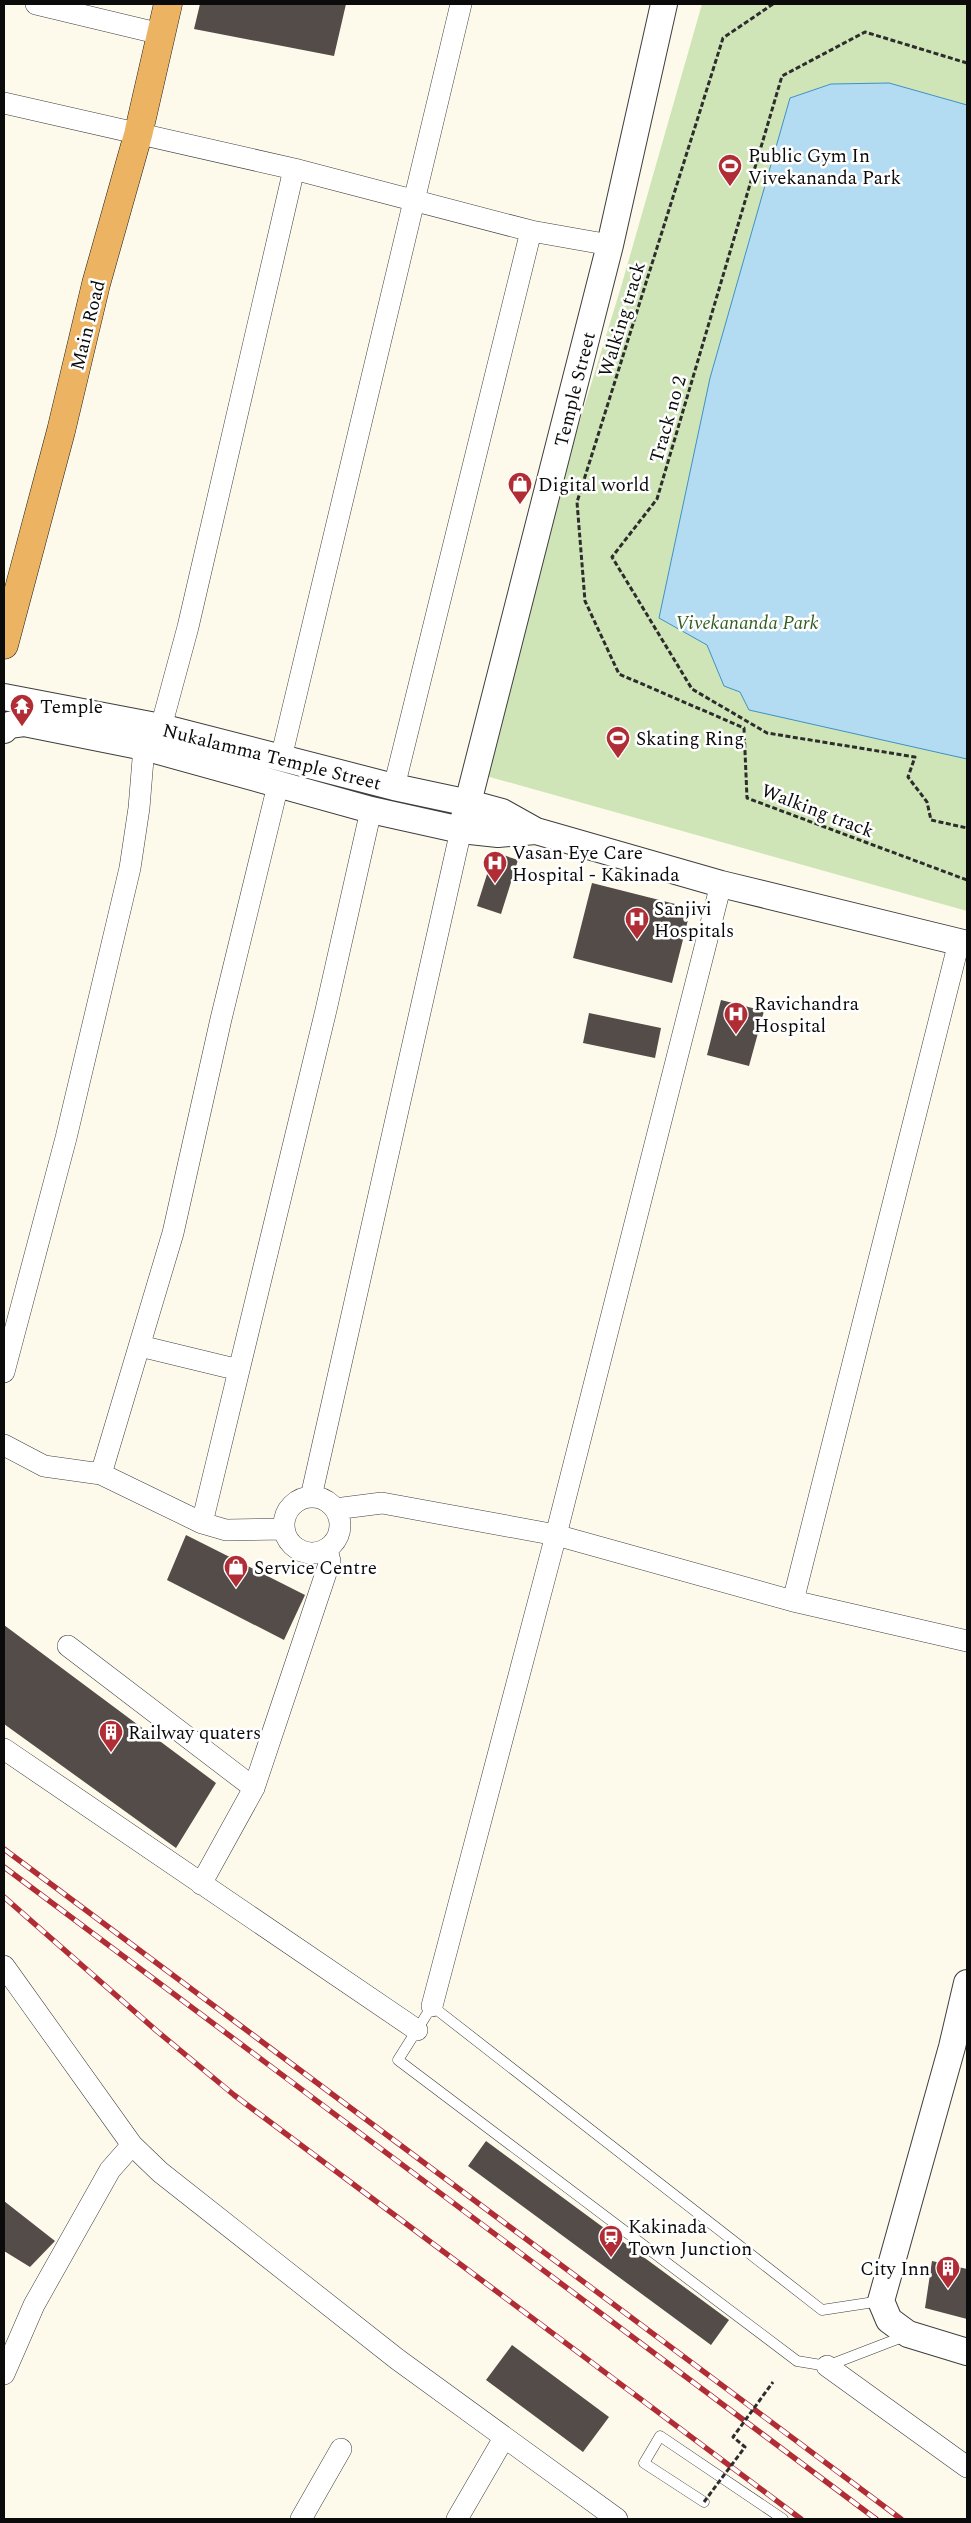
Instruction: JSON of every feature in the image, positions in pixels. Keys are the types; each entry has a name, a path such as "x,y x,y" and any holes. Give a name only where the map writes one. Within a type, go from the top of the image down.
{"highway":[{"name":"Main Road","path":"4,646 61,431 96,284 138,135 168,4"}],"street":[{"path":"36,4 161,34"},
{"path":"281,758 461,4"},
{"name":"Temple Street","path":"461,830 610,245 664,4"},
{"path":"4,103 294,169 531,231 610,245"},
{"path":"161,727 188,627 294,169"},
{"path":"394,788 531,231"},
{"name":"Nukalamma Temple Street","path":"4,697 161,727 394,788 469,803 502,812 536,830 721,884 963,943"},
{"name":"Nukalamma Temple Street","path":"4,730 9,725 24,723 144,747 371,810 461,830 498,834 536,830"},
{"path":"4,1372 66,1138 130,868 139,808 144,747"},
{"path":"101,1474 173,1233 221,1019 278,785"},
{"path":"202,1523 371,810"},
{"path":"311,1497 461,830"},
{"path":"432,2006 556,1535 721,884"},
{"path":"793,1601 963,943"},
{"path":"140,1346 239,1370"},
{"path":"4,1445 44,1466 101,1474 202,1523 226,1530 284,1529"},
{"path":"311,1497 320,1498 335,1508 341,1526 334,1544 327,1550 309,1554 300,1551 287,1538 284,1520 294,1504 311,1497"},
{"path":"335,1508 382,1503 556,1535 793,1601 967,1641"},
{"path":"201,1884 254,1788 330,1561 327,1550"},
{"path":"68,1646 254,1788"},
{"path":"4,1749 417,2030"},
{"path":"4,1966 132,2145 160,2172 397,2359 616,2519"},
{"path":"967,1983 960,2049 881,2301 889,2320 908,2334 967,2352"},
{"path":"4,2374 34,2305 110,2170 132,2145"},
{"path":"826,2366 967,2467"},
{"path":"457,2519 504,2438"},
{"path":"301,2519 341,2449"}],"lane":[{"path":"881,2301 822,2310 432,2006 398,2060 797,2361 826,2366 908,2334"},
{"path":"704,2502 644,2463 660,2436 782,2519"}],"path":[{"name":"Walking track","path":"773,4 723,38 577,502 585,601 619,674 744,728 747,798 967,880"},
{"name":"Track no 2","path":"967,63 865,32 782,76 658,499 612,557 692,689 767,733 915,757 908,777 927,802 931,820 967,828"},
{"path":"704,2502 745,2447 733,2437 773,2382"}],"green space":[{"name":"Vivekananda Park","path":"702,4 967,4 967,911 472,772 621,287"}],"water":[{"path":"889,83 967,105 967,759 749,710 740,692 724,686 707,645 659,618 710,378 790,98 831,84"}],"building":[{"path":"200,4 346,4 334,56 194,29"},
{"path":"494,852 518,860 501,914 477,906"},
{"path":"592,883 691,908 672,983 573,958"},
{"path":"721,1000 764,1011 749,1066 707,1055"},
{"path":"589,1013 661,1028 655,1058 583,1043"},
{"name":"Service Centre","path":"186,1535 305,1595 284,1640 167,1580"},
{"name":"Railway quaters","path":"4,1625 216,1783 176,1848 4,1724"},
{"path":"486,2141 729,2320 711,2345 468,2166"},
{"path":"4,2201 55,2241 30,2267 4,2251"},
{"name":"City Inn","path":"932,2261 967,2269 967,2319 925,2308"},
{"path":"512,2345 609,2417 583,2452 486,2380"}],"railway":[{"path":"4,1849 901,2519"},
{"path":"4,1867 876,2519"},
{"path":"4,1897 158,2032 234,2095 801,2519"}],"place":[{"name":"Public Gym In Vivekananda Park","path":"730,187"},
{"name":"Digital world","path":"520,505"},
{"name":"Temple","path":"22,727"},
{"name":"Skating Ring","path":"618,759"},
{"name":"Vasan Eye Care Hospital - Kakinada","path":"495,884"},
{"name":"Sanjivi Hospitals","path":"637,940"},
{"name":"Ravichandra Hospital","path":"736,1035"},
{"name":"Service Centre","path":"236,1588"},
{"name":"Railway quaters","path":"111,1753"},
{"name":"Kakinada Town Junction","path":"611,2258"},
{"name":"City Inn","path":"948,2289"}]}
